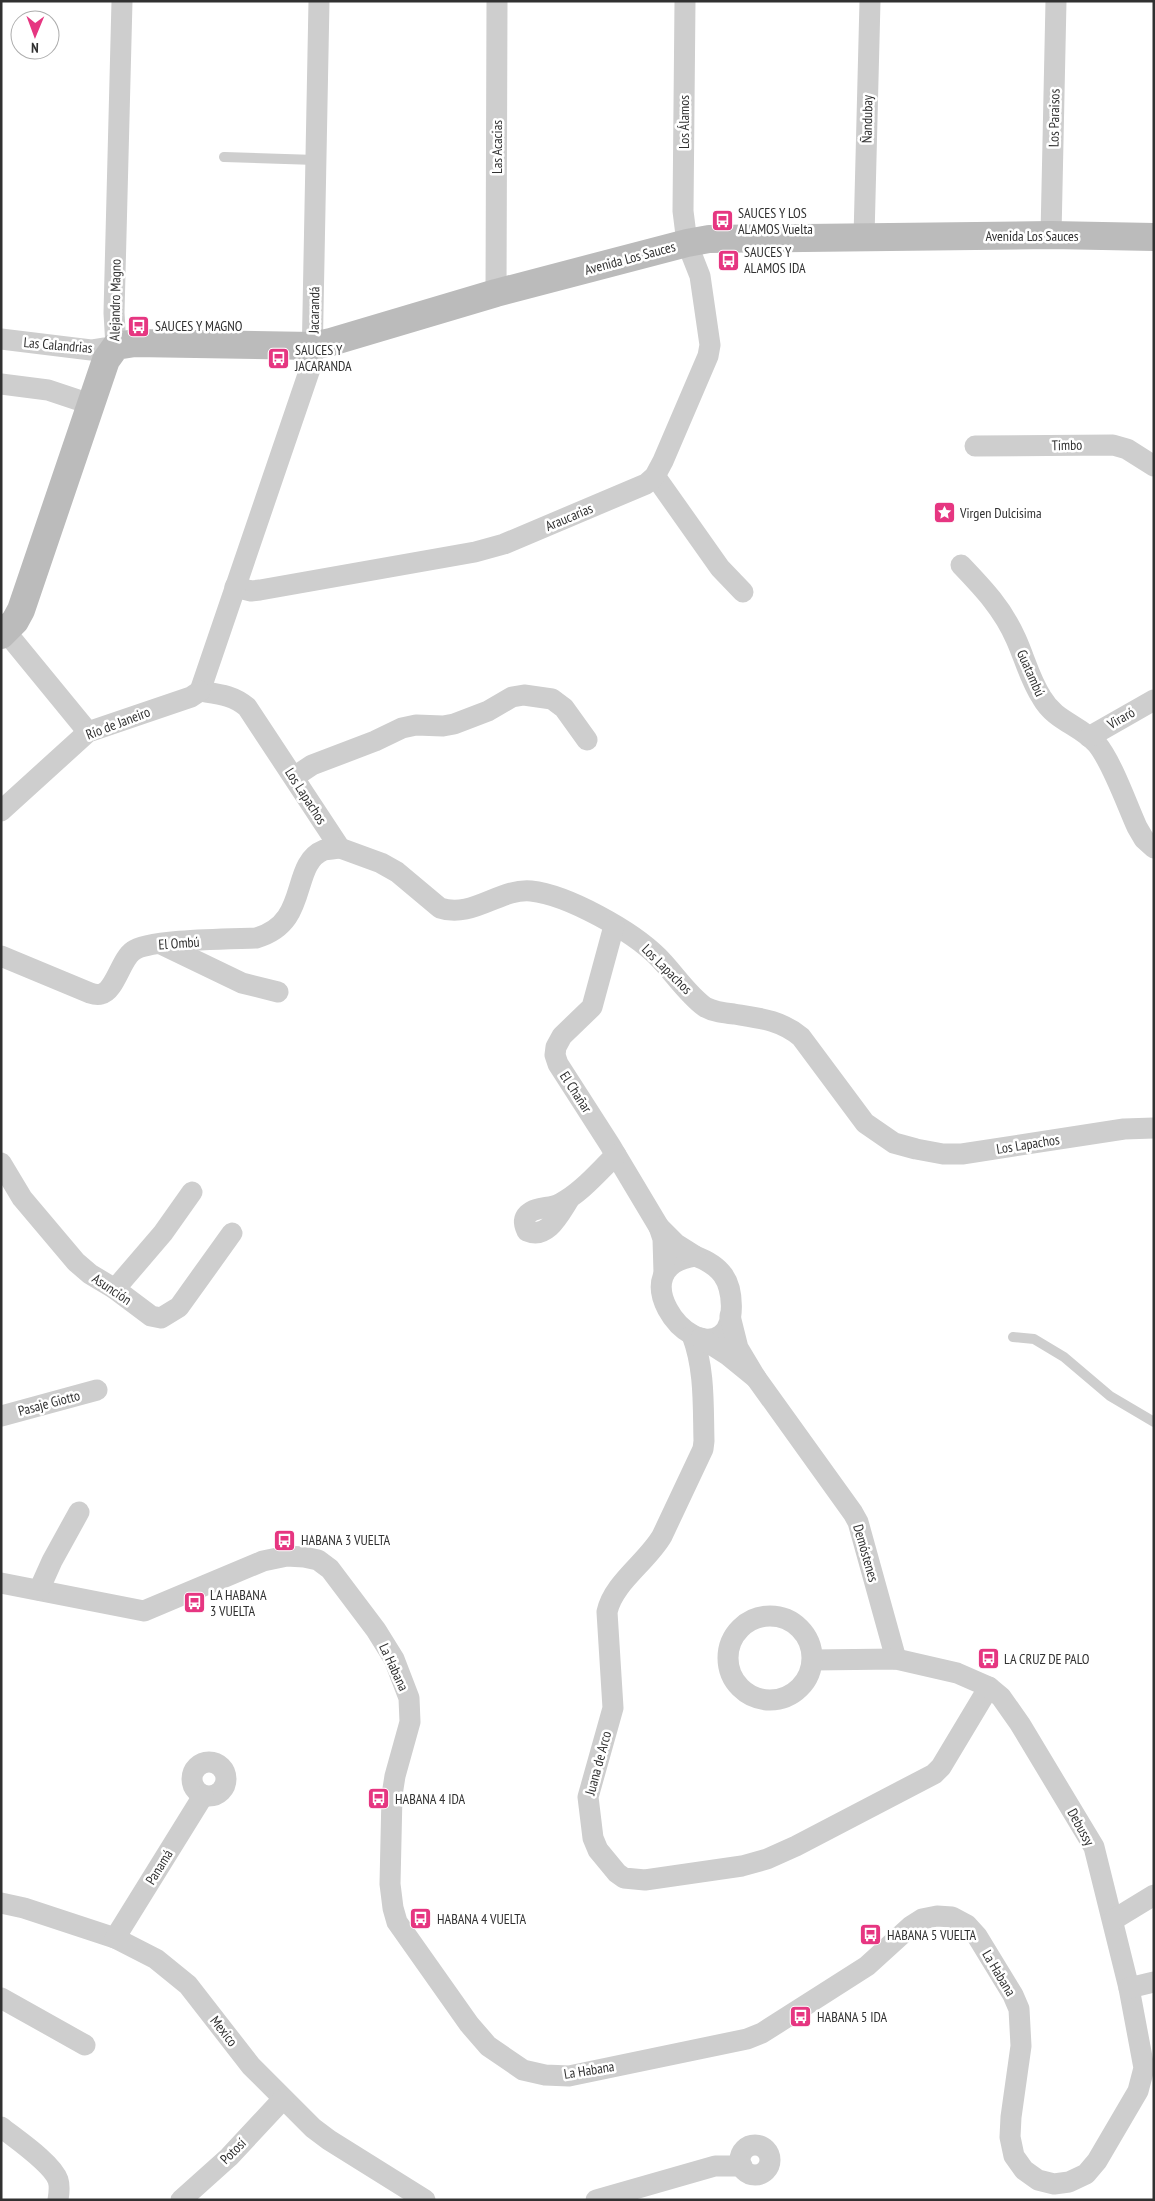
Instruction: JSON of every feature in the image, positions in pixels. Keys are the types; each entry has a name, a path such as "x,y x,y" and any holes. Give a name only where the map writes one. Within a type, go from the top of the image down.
{"main road":[{"name":"Avenida Los Sauces","path":"116,346 135,343 313,346 496,292 687,243 710,239 1154,237"},
{"name":"Alejandro Magno","path":"4,634 15,622 21,610 90,404 106,360 116,346"}],"street":[{"name":"Alejandro Magno","path":"116,346 114,313 122,1"},
{"name":"Jacarandá","path":"200,691 309,375 313,346 319,1"},
{"name":"Las Acacias","path":"496,292 497,1"},
{"name":"Los Álamos","path":"685,1 683,211 687,243"},
{"name":"Ñandubay","path":"864,237 870,1"},
{"name":"Los Paraisos","path":"1051,236 1056,1"},
{"path":"687,243 700,276 710,345 708,356 655,476 720,568 744,592"},
{"name":"Las Calandrias","path":"1,339 91,350 116,346"},
{"path":"1,384 48,390 90,404"},
{"name":"Timbo","path":"975,446 1113,445 1128,449 1154,466"},
{"name":"Araucarias","path":"235,587 250,591 260,590 475,552 504,544 636,489 655,476"},
{"name":"Guatambú","path":"961,566 986,590 1008,622 1030,678 1042,700 1058,718 1089,737 1105,757 1137,827 1144,839 1154,848"},
{"path":"4,634 88,732"},
{"name":"Río de Janeiro","path":"1,811 88,732 191,697 200,691"},
{"name":"Los Lapachos","path":"200,691 227,695 239,700 247,707 340,848 381,863 397,872 440,908 449,911 460,911 513,894 530,891 585,909 637,940 657,956 705,1006 716,1012 780,1023 790,1028 801,1037 865,1124 894,1142 916,1150 943,1154 962,1154 1124,1129 1154,1128"},
{"path":"294,777 312,765 375,741 402,728 416,725 442,726 454,724 488,711 512,697 524,695 552,699 564,708 587,740"},
{"name":"Viraró","path":"1089,737 1154,700"},
{"name":"El Ombú","path":"1,956 90,994 101,994 108,990 132,951 141,946 158,943 256,938 278,929 287,919 308,865 315,856 324,850 340,848"},
{"name":"El Chañar","path":"614,926 592,1007 562,1036 556,1047 556,1055 558,1064 659,1227 663,1239 664,1274"},
{"path":"158,943 242,983 278,992"},
{"path":"570,1198 616,1155"},
{"name":"Asunción","path":"1,1163 22,1198 76,1262 90,1274 115,1289 151,1316 160,1318 169,1315 179,1307 232,1233"},
{"path":"115,1289 164,1233 192,1192"},
{"name":"El Chañar","path":"659,1227 676,1244 695,1256"},
{"path":"664,1274 667,1268 676,1262 683,1258 695,1256"},
{"name":"Demóstenes","path":"695,1256 708,1261 725,1276 730,1294 730,1316 738,1348 756,1378 858,1522 896,1659"},
{"name":"Demóstenes","path":"664,1274 661,1287 664,1300 675,1322 696,1337 729,1356 756,1378"},
{"path":"696,1337 715,1338 722,1335 727,1328 730,1316"},
{"name":"Juana de Arco","path":"696,1337 702,1380 704,1441 702,1448 659,1541 612,1596 607,1612 613,1708 588,1797 594,1838 598,1850 617,1873 624,1878 645,1880 742,1866 796,1846 934,1774 941,1767 989,1687"},
{"name":"Juana de Arco","path":"702,1380 707,1364 713,1358 729,1356"},
{"name":"Pasaje Giotto","path":"1,1416 97,1390"},
{"path":"39,1590 52,1561 79,1512"},
{"name":"La Habana","path":"1,1583 144,1611 263,1561 287,1556 304,1557 318,1560 330,1569 376,1630 394,1659 409,1698 410,1722 392,1795 390,1884 397,1922 469,2024 488,2046 523,2070 545,2075 569,2076 747,2039 762,2033 867,1966 911,1926 922,1919 937,1916 952,1917 967,1925 977,1936 1013,1995 1019,2009 1021,2046 1010,2118 1010,2136 1014,2156 1024,2170 1038,2180 1054,2184 1069,2182 1086,2174 1097,2161 1138,2091 1142,2080 1144,2068 1128,1988"},
{"path":"813,1660 896,1659 957,1673 989,1687"},
{"name":"Debussy","path":"989,1687 1001,1698 1020,1724 1089,1837 1097,1858 1128,1988"},
{"name":"Panamá","path":"116,1938 203,1796"},
{"path":"1113,1920 1154,1895"},
{"name":"Mexico","path":"1,1903 24,1908 116,1938 156,1959 183,1980 251,2066 283,2099 329,2140 413,2197"},
{"path":"1128,1988 1154,1982"},
{"path":"1,1998 85,2045"},
{"name":"Potosí","path":"181,2200 229,2157 283,2099"},
{"path":"1,2127 36,2155 53,2172 58,2180 58,2200"},
{"path":"596,2200 715,2166 742,2166"}],"lane":[{"path":"224,157 316,160"},
{"path":"1013,1337 1034,1339 1064,1357 1110,1396 1154,1422"}],"place":[{"name":"SAUCES Y LOS ALAMOS Vuelta","path":"722,221"},
{"name":"SAUCES Y ALAMOS IDA","path":"728,260"},
{"name":"SAUCES Y MAGNO","path":"139,326"},
{"name":"SAUCES Y JACARANDA","path":"279,358"},
{"name":"Virgen Dulcisima","path":"944,513"},
{"name":"HABANA 3 VUELTA","path":"285,1540"},
{"name":"LA HABANA 3 VUELTA","path":"194,1603"},
{"name":"LA CRUZ DE PALO","path":"988,1659"},
{"name":"HABANA 4 IDA","path":"379,1799"},
{"name":"HABANA 4 VUELTA","path":"421,1919"},
{"name":"HABANA 5 VUELTA","path":"871,1935"},
{"name":"HABANA 5 IDA","path":"801,2017"}]}
